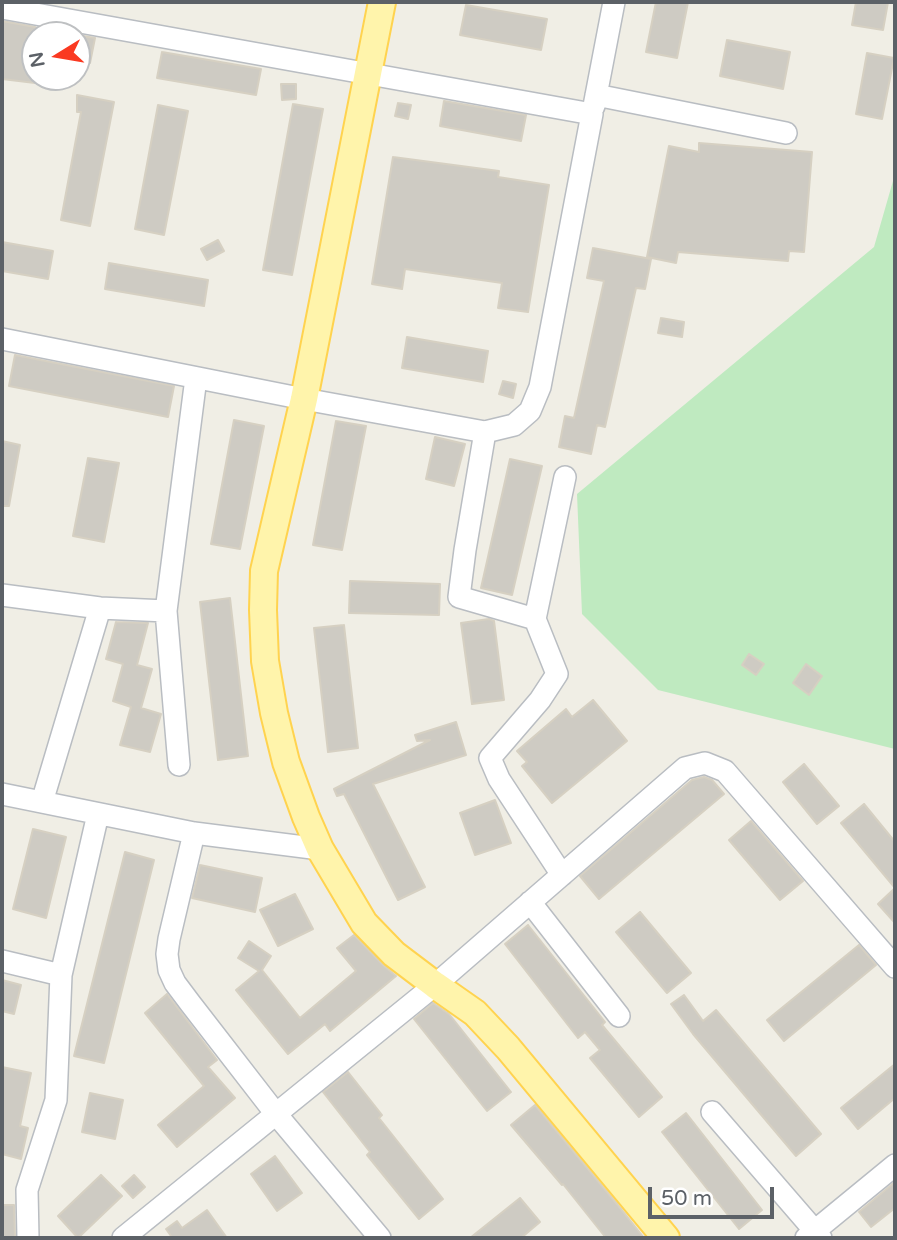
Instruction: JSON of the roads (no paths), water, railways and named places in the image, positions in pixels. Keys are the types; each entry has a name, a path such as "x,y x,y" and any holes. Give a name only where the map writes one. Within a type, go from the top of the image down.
{"main road":[{"path":"382,2 304,399 264,571 265,661 274,713 286,762 306,817 320,849 364,923 394,954 475,1013 508,1048 666,1238"}],"street":[{"path":"2,339 485,432 514,425 530,411 540,387 614,2"},
{"path":"2,8 368,73 786,133"},
{"path":"179,765 166,611 196,378"},
{"path":"485,432 459,597 535,619"},
{"path":"562,875 499,779 490,758 540,700 557,674 535,619 565,477"},
{"path":"2,595 100,608 166,611"},
{"path":"41,802 100,608"},
{"path":"123,1238 435,985 685,768 705,763 725,771 895,967"},
{"path":"2,794 194,834 320,849"},
{"path":"28,1238 27,1190 56,1100 61,975 98,814"},
{"path":"194,834 169,939 169,970 175,983 276,1114 380,1238"},
{"path":"530,902 620,1016"},
{"path":"2,961 61,975"},
{"path":"712,1112 814,1236 895,1165"}]}
